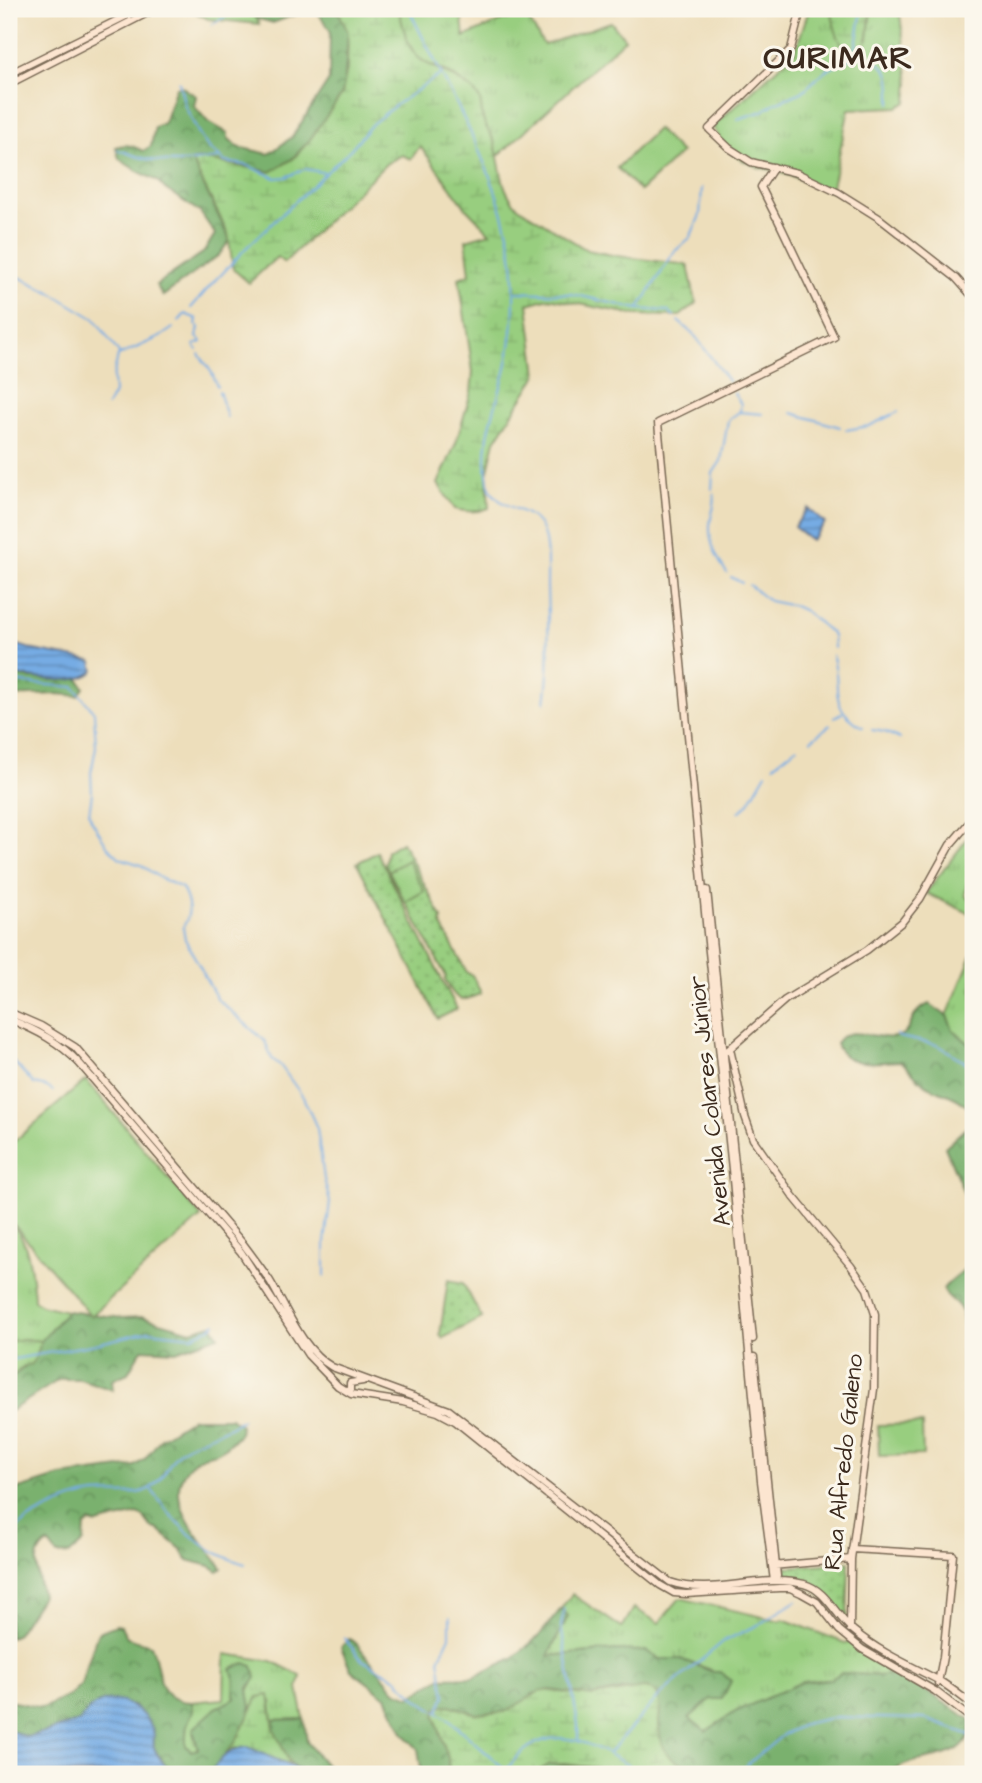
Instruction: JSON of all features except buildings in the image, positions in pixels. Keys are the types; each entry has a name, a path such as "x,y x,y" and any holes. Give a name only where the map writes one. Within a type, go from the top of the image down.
{"street":[{"path":"9,74 140,9"},
{"path":"9,84 155,9"},
{"path":"802,9 791,49 709,129 729,148 751,162 797,173 839,192 879,218 956,278 973,297"},
{"name":"Avenida Colares Júnior","path":"774,167 761,187 834,337 658,423 725,1053 776,1581"},
{"path":"725,1053 785,1000 867,950 902,922 920,899 950,845 973,818"},
{"path":"9,1012 41,1026 75,1047 244,1245 314,1352 332,1367 441,1406 457,1415 670,1582 706,1587 776,1581 798,1583 813,1588 850,1629 973,1705"},
{"path":"9,1019 46,1035 80,1064 241,1252 308,1355 338,1386 351,1394 403,1402 438,1412 455,1421 660,1585 674,1593 790,1588 817,1602 839,1630 862,1649 935,1691 973,1720"},
{"name":"Rua Alfredo Galeno","path":"725,1053 753,1139 793,1196 852,1266 867,1289 875,1314 874,1389 852,1549 850,1629"},
{"path":"351,1394 350,1383 358,1380 372,1381"},
{"path":"386,1401 393,1395 394,1388"},
{"path":"852,1549 953,1555 943,1657 935,1691"},
{"path":"773,1566 851,1559"}],"green space":[{"path":"189,9 252,9 259,24 208,19"},
{"path":"251,9 311,9 273,23 255,18"},
{"path":"315,9 337,9 348,32 344,90 339,101 292,159 271,172 201,159 192,161 230,240 219,255 163,296 156,285 204,252 215,234 200,212 165,189 158,181 119,159 116,147 130,146 143,151 151,146 155,127 164,123 176,87 182,87 196,96 194,106 208,122 228,133 228,138 238,147 269,154 292,137 329,80 330,30"},
{"path":"337,9 398,9 406,38 415,54 475,92 480,100 482,117 494,141 505,187 521,209 587,250 688,265 696,303 680,316 636,315 549,298 528,304 537,375 495,441 487,474 489,508 485,510 472,512 455,509 438,484 456,443 471,392 473,372 459,278 470,274 466,240 490,233 466,208 420,146 411,159 402,155 387,163 284,263 277,257 249,283 233,269 228,233 192,161 201,159 271,172 293,159 342,94 347,68 348,32"},
{"path":"398,9 461,9 464,37 525,14 544,45 611,22 625,39 498,156 493,139 483,121 479,99 456,78 444,70 423,63 415,55 406,38"},
{"path":"809,9 832,9 868,39 871,9 903,9 900,15 909,83 907,102 898,107 849,109 831,191 738,158 720,140 713,126 795,52"},
{"path":"832,9 871,9 868,36 859,52 853,55 840,41"},
{"path":"657,129 681,153 640,191 617,168"},
{"path":"9,673 29,678 79,679 84,688 78,696 9,696"},
{"path":"973,831 973,878 967,884 965,895 973,904 973,915 926,893"},
{"path":"402,842 442,918 441,924 481,993 474,997 463,999 452,992 446,976 385,864 387,851"},
{"path":"377,852 457,1009 438,1019 357,863"},
{"path":"408,860 424,891 405,902 389,871"},
{"path":"973,953 973,1047 953,1030 947,1016"},
{"path":"929,1004 947,1016 953,1030 973,1047 973,1115 958,1100 923,1083 901,1061 855,1061 847,1058 836,1044 841,1037 855,1033 882,1037 899,1036 906,1031 919,1010"},
{"path":"86,1080 201,1217 91,1316 9,1219 9,1146"},
{"path":"973,1115 973,1242 965,1229 965,1195 945,1147 968,1126"},
{"path":"9,1220 26,1250 34,1300 41,1305 67,1311 41,1341 23,1339 9,1342"},
{"path":"973,1257 973,1379 966,1378 964,1370 964,1325 961,1310 943,1289"},
{"path":"448,1280 463,1283 482,1318 443,1338 440,1334"},
{"path":"67,1311 122,1318 143,1317 191,1331 212,1325 219,1336 176,1351 142,1349 128,1373 112,1380 113,1390 80,1379 60,1379 9,1412 9,1380 36,1357 41,1341"},
{"path":"23,1339 41,1341 36,1357 9,1380 9,1342"},
{"path":"192,1418 230,1418 241,1425 240,1433 225,1447 199,1458 185,1471 179,1484 185,1514 222,1568 218,1571 187,1560 182,1550 157,1529 152,1528 143,1516 137,1514 97,1524 90,1522 85,1526 84,1542 70,1554 57,1555 48,1543 42,1547 37,1567 42,1596 17,1634 9,1638 9,1598 14,1574 15,1531 9,1521 9,1492 61,1476 135,1466 145,1459 161,1438"},
{"path":"922,1424 923,1455 879,1456 878,1425"},
{"path":"849,1562 847,1621 814,1588 778,1581 777,1568"},
{"path":"572,1594 622,1628 634,1608 659,1623 680,1598 781,1621 783,1619 845,1643 850,1642 896,1672 881,1676 841,1673 831,1679 802,1682 706,1732 688,1718 711,1699 713,1672 707,1668 634,1651 548,1656 568,1616 561,1609"},
{"path":"561,1609 568,1616 548,1656 615,1650 646,1651 659,1659 681,1659 713,1672 720,1672 731,1681 722,1699 711,1699 689,1718 706,1731 737,1711 802,1682 831,1679 841,1673 881,1676 896,1672 971,1720 970,1732 960,1748 943,1756 910,1763 887,1774 710,1774 715,1770 709,1765 683,1765 665,1752 659,1734 658,1694 625,1689 593,1696 550,1690 533,1694 505,1712 476,1714 449,1705 435,1716 448,1758 449,1774 422,1774 418,1749 404,1734 386,1697 351,1670 341,1647 349,1639 356,1643 395,1691 410,1697 440,1678 474,1677 513,1658 539,1636"},
{"path":"116,1625 121,1626 127,1638 151,1645 165,1690 179,1701 192,1702 193,1712 187,1725 186,1736 186,1746 191,1751 198,1749 193,1729 216,1708 236,1698 231,1669 245,1663 253,1666 256,1678 248,1688 251,1707 246,1727 208,1774 172,1774 153,1747 151,1726 134,1706 104,1701 91,1707 79,1722 27,1737 9,1730 9,1701 43,1708 69,1696 81,1684 97,1635"},
{"path":"225,1654 272,1661 301,1676 298,1688 304,1719 273,1720 271,1701 258,1697 251,1711 248,1691 253,1682 245,1663 234,1667 235,1700 216,1708 193,1733 198,1749 191,1751 186,1746 186,1736 187,1725 193,1712 192,1702 224,1699"},
{"path":"644,1688 654,1691 659,1699 660,1735 666,1752 679,1763 709,1764 715,1770 710,1774 606,1774 598,1768 550,1764 533,1774 449,1774 448,1758 435,1716 437,1708 449,1705 476,1714 505,1712 542,1690 593,1696"},
{"path":"269,1695 274,1729 290,1764 235,1748 225,1754 235,1743 258,1697"},
{"path":"304,1719 307,1742 333,1774 315,1775 301,1771 288,1761 283,1753 273,1720"},
{"path":"550,1764 598,1768 606,1774 533,1774"}],"water":[{"path":"808,508 825,523 811,540 794,527"},
{"path":"9,644 92,661 94,671 86,676 65,680 9,673"},
{"path":"115,1700 128,1704 149,1722 154,1735 155,1750 172,1774 9,1774 9,1730 27,1737 79,1722 91,1707 104,1701"},
{"path":"248,1747 309,1774 208,1774 229,1752"}],"waterway":[{"path":"211,25 238,9"},
{"path":"409,9 458,105 489,175 502,210 510,245 514,278 511,335 506,368 488,437 486,467 491,491 497,498 533,518 542,530 546,546 549,644 545,702"},
{"path":"738,119 763,111 802,92 825,71 851,58 855,52 862,9"},
{"path":"857,51 886,70 890,81 891,103"},
{"path":"220,276 349,151 372,124 440,75"},
{"path":"179,82 185,106 200,136 225,162 246,165 276,178 305,169 326,173"},
{"path":"117,150 149,160 169,162 218,158"},
{"path":"639,308 674,252 690,238 700,215 702,188"},
{"path":"9,272 50,292 95,319 120,355"},
{"path":"191,308 218,277"},
{"path":"514,292 572,294 638,309 668,311 674,316"},
{"path":"179,321 185,314 197,319 197,337 202,342 194,345 197,350"},
{"path":"678,321 696,337 729,382"},
{"path":"107,406 114,393 113,377 118,356 160,337 173,328"},
{"path":"199,354 217,386"},
{"path":"219,391 227,417"},
{"path":"734,393 741,404 740,411"},
{"path":"712,489 713,473 721,461 728,420 739,412 763,414"},
{"path":"846,430 869,426 898,412"},
{"path":"792,413 840,427"},
{"path":"714,493 711,539 727,573"},
{"path":"731,577 742,583"},
{"path":"749,585 769,601 805,611 833,635 834,648"},
{"path":"832,655 839,703 843,711 863,727"},
{"path":"9,682 74,687 94,712 96,747 91,773 89,814 92,821 108,847 120,858 141,865 182,888 188,908 188,917 183,927 185,939 217,999 265,1041 272,1059 280,1065 303,1097 317,1128 330,1202 325,1242 325,1276"},
{"path":"834,717 842,713"},
{"path":"811,740 830,725"},
{"path":"872,730 900,739"},
{"path":"774,765 797,747"},
{"path":"739,812 748,804 766,773"},
{"path":"896,1034 899,1037 938,1045 973,1067"},
{"path":"9,1057 34,1084 53,1091"},
{"path":"9,1360 149,1331 192,1336 216,1323"},
{"path":"972,1375 973,1367"},
{"path":"9,1537 36,1515 73,1499 95,1494 137,1493 149,1489 180,1451 243,1419"},
{"path":"151,1489 191,1536 216,1553 245,1564"},
{"path":"608,1754 660,1695 724,1641 758,1625 796,1601"},
{"path":"564,1609 561,1626 578,1724 578,1739"},
{"path":"439,1710 445,1696 439,1659 450,1636 450,1617"},
{"path":"344,1638 362,1660 397,1679 416,1698 448,1719 506,1770"},
{"path":"736,1774 784,1734 807,1723 836,1717 925,1719 973,1736"},
{"path":"504,1774 519,1755 535,1743 552,1739 569,1739 587,1744 641,1774"}],"district":[{"name":"OURIMAR","path":"839,57"}]}
